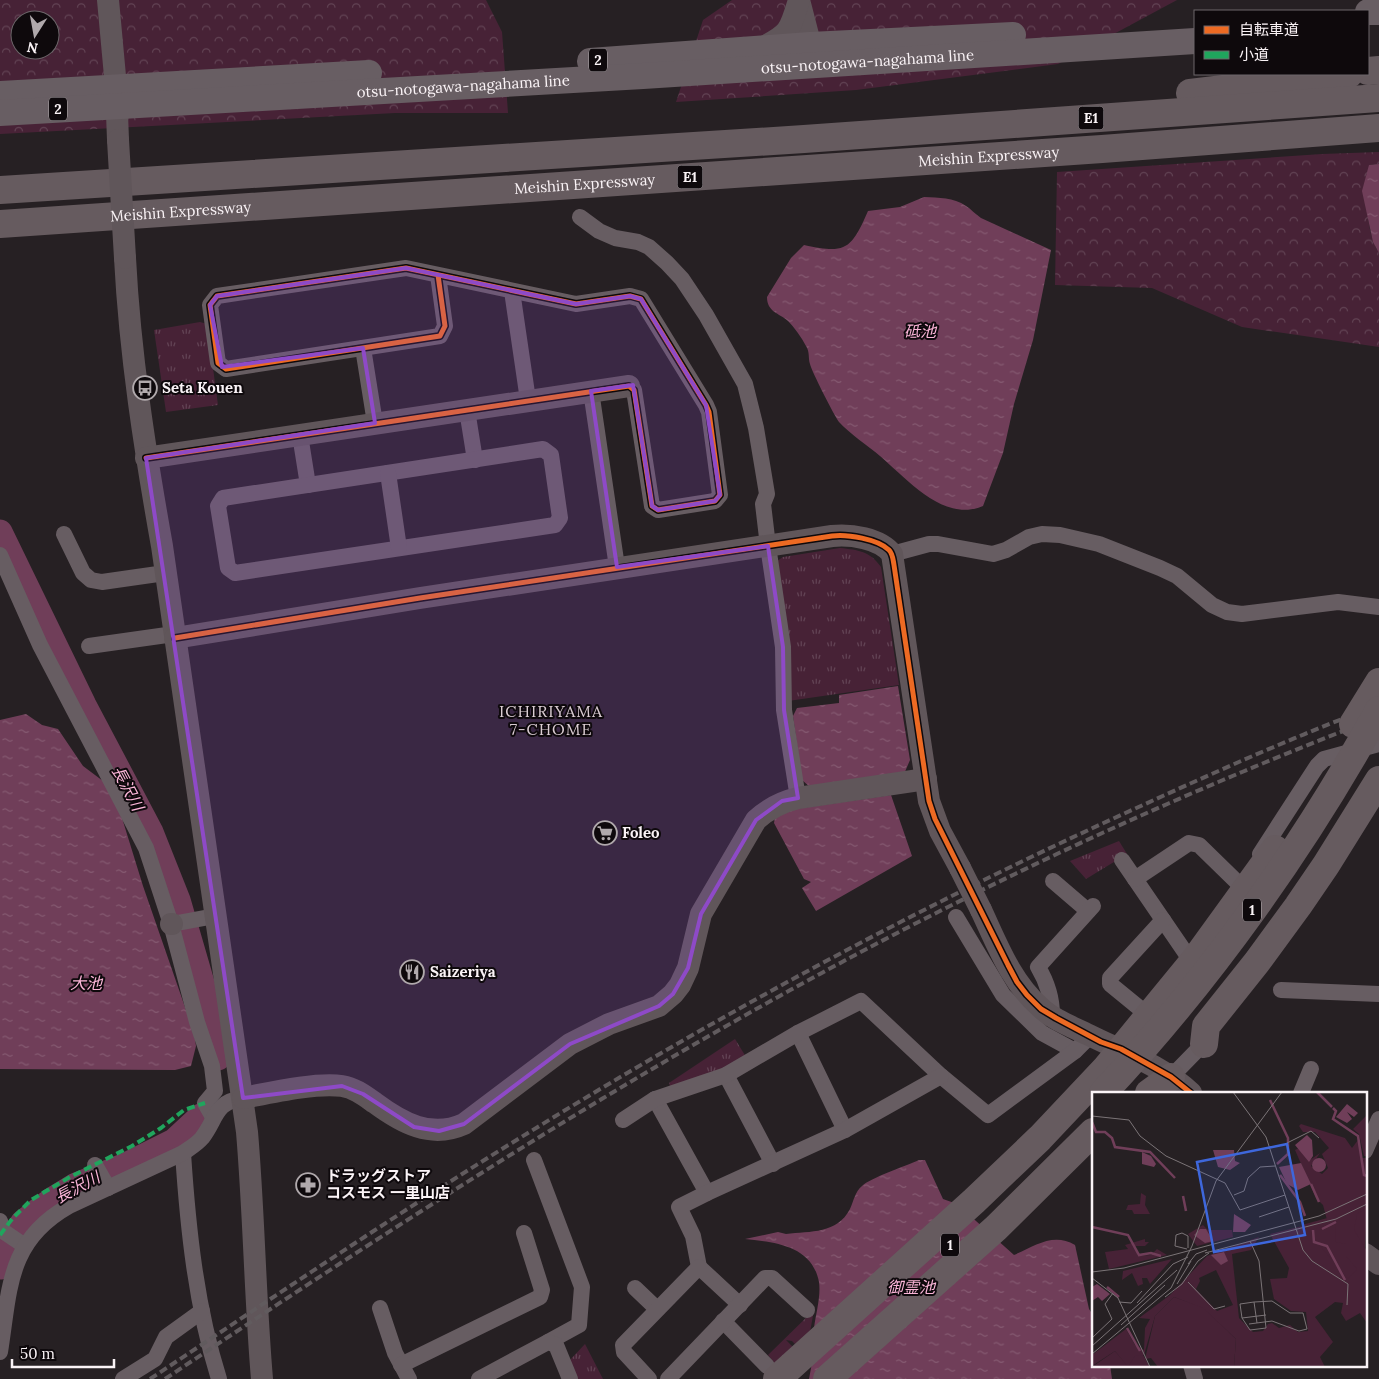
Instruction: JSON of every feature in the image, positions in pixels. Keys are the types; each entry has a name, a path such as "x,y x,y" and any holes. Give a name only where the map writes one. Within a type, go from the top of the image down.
{"highway":[{"path":"804,139 1035,108 1198,92 1341,75"},
{"name":"Meishin Expressway","path":"0,190 804,139 1379,98"},
{"name":"Meishin Expressway","path":"0,224 1102,149 1379,128"},
{"path":"772,1372 974,1201 1040,1138 1106,1068 1196,958 1275,848 1379,682"},
{"name":"1","path":"1104,1092 1149,1042 1247,917 1312,822 1379,710"},
{"name":"1","path":"1129,1092 1208,998 1262,928 1313,854 1379,745"},
{"path":"1204,1044 1206,1026 1257,962 1326,865 1379,780"},
{"path":"1154,1092 1181,1085"},
{"name":"1","path":"800,1379 990,1208 1092,1105"},
{"name":"1","path":"827,1379 996,1228 1092,1133"},
{"path":"852,1379 1009,1237 1092,1153"}],"main road":[{"name":"otsu-notogawa-nagahama line","path":"0,94 116,96 815,52 1194,24"},
{"name":"otsu-notogawa-nagahama line","path":"0,113 116,96 761,48 815,52 1194,41"}],"street":[{"path":"108,0 116,96 128,304 146,458 162,546 243,1098 252,1192 254,1269 262,1379"},
{"path":"799,0 815,52"},
{"path":"761,48 779,40 787,33 792,24 799,0"},
{"path":"811,0 815,52"},
{"path":"580,217 599,231 615,238 644,244 668,262 687,286 745,384 767,494 764,504 768,546 783,647 784,710 798,798"},
{"path":"146,458 629,386 634,390 652,506 658,510 714,501 720,495 709,412 706,405 641,299 630,296 576,304 438,274 406,268 218,296 210,305 218,363 226,370 440,336 445,326 438,274"},
{"path":"512,290 528,400"},
{"path":"363,348 375,423"},
{"path":"592,391 617,568"},
{"path":"467,410 475,460"},
{"path":"300,434 308,485"},
{"path":"543,450 551,455 560,518 558,522 555,525 235,573 228,568 218,506 223,498 475,460 543,450"},
{"path":"388,473 399,548"},
{"path":"64,534 83,573 91,580 102,582 165,573"},
{"path":"892,554 929,544 993,554 1006,550 1029,537 1042,534 1060,535 1099,544 1160,568 1177,576 1212,605 1227,612 1242,614 1338,602 1379,606"},
{"path":"89,646 175,636 842,535 882,545 892,554 929,801 935,819 1017,982 1041,1009 1052,1015 1082,1043"},
{"path":"0,555 40,645 146,848 172,924 197,1022 212,1066 215,1091 206,1103 213,1117"},
{"path":"1124,1046 1129,1028 1240,885 1317,766 1324,758 1379,745"},
{"path":"0,1352 6,1296 24,1246 37,1231 56,1213 183,1153 197,1144 203,1137 213,1117 228,1101 323,1085 342,1086 362,1094 396,1118 414,1126 439,1130 464,1124 570,1044 609,1024 659,1006 673,994 680,986 688,968 701,914 756,820 766,810 782,801 926,779"},
{"path":"956,917 1003,995 1042,1033 1082,1043 1101,1042 1124,1046 1181,1085 1204,1044 1229,1016 1310,903 1379,793"},
{"path":"1135,879 1189,843 1199,845 1240,885"},
{"path":"1122,860 1187,955"},
{"path":"1052,1015 1052,1003 1045,979 1038,967 1090,909 1053,881"},
{"path":"172,924 216,916"},
{"path":"1143,1011 1110,984 1110,978 1163,920"},
{"path":"1281,990 1312,997 1379,994"},
{"path":"624,1120 655,1099 726,1075 798,1032 861,1001 941,1076 988,1115 1082,1043"},
{"path":"798,1032 845,1130"},
{"path":"1301,1092 1311,1069"},
{"path":"726,1075 773,1164"},
{"path":"740,1305 699,1267 693,1236 679,1208 706,1193 845,1130 941,1076"},
{"path":"655,1099 706,1193"},
{"path":"1366,1149 1379,1119"},
{"path":"183,1153 191,1248 202,1311 213,1359 220,1379"},
{"path":"479,1379 579,1325 582,1287 534,1160"},
{"path":"95,1165 108,1187"},
{"path":"2,1227 24,1246"},
{"path":"380,1308 395,1354 405,1372 540,1298 542,1290 524,1233"},
{"path":"649,1379 624,1352 623,1345 699,1267"},
{"path":"668,1379 765,1278 772,1278 807,1310"},
{"path":"635,1288 657,1309"},
{"path":"123,1379 155,1358 166,1337 202,1311"},
{"path":"723,1322 772,1372"},
{"path":"548,1342 556,1344 570,1379"},
{"path":"1191,1366 1195,1379"}],"highlighted area":[{"path":"406,268 576,304 630,296 641,299 706,405 720,495 715,501 658,510 652,506 633,385 591,391 617,567 768,546 783,647 784,710 798,798 782,801 756,820 701,914 688,968 673,994 659,1006 570,1044 464,1124 439,1131 414,1127 363,1094 342,1086 243,1098 146,458 375,423 363,348 222,367 210,305 217,296"}],"green space":[{"path":"0,0 486,0 502,32 508,113 395,113 0,134"},
{"path":"732,0 1177,0 1058,64 856,90 676,102 703,20"},
{"path":"1379,152 1379,164 1369,165 1368,210 1371,232 1379,253 1379,347 1242,327 1152,288 1055,285 1057,172 1322,154"},
{"path":"200,322 207,324 218,405 166,412 154,330"},
{"path":"840,548 868,554 881,567 899,685 788,701 777,561 783,557"},
{"path":"1119,841 1127,854 1086,879 1070,861"},
{"path":"735,1039 746,1057 724,1071 671,1090 669,1083"},
{"path":"814,1310 810,1332 795,1344 792,1341 786,1340 793,1347 776,1365 768,1355"},
{"path":"585,1344 603,1379 577,1379 569,1361"}],"water":[{"path":"1379,164 1379,253 1373,242 1362,191 1369,165"},
{"name":"砥池","path":"924,197 946,198 961,203 981,218 1051,250 1033,340 1014,404 1003,453 983,506 968,510 954,509 940,504 927,496 839,422 811,368 808,350 804,343 790,323 771,309 767,297 791,258 804,245 829,249 845,246 857,234 868,211 900,207"},
{"path":"898,686 910,760 904,774 810,787 802,780 793,716 797,708 839,703 839,695"},
{"name":"大池","path":"26,714 42,725 58,729 83,766 103,781 122,818 143,886 194,1033 196,1046 191,1066 175,1070 0,1069 0,720"},
{"path":"891,795 912,856 816,911 802,888 811,882 804,879 774,823 775,817 788,810"},
{"name":"御霊池","path":"919,1160 925,1160 943,1199 957,1204 1014,1255 1037,1244 1052,1240 1067,1241 1075,1245 1089,1309 1092,1314 1092,1366 1110,1366 1112,1379 809,1379 818,1331 814,1328 819,1299 819,1282 815,1270 809,1260 790,1248 779,1244 745,1239 778,1232 786,1234 822,1230 831,1227 845,1217 860,1188 880,1176"}],"waterway":[{"name":"長沢川","path":"0,532 84,705 151,832 178,900 205,993 218,1058"},
{"name":"長沢川","path":"0,1267 14,1236 23,1222 50,1201 76,1185 128,1164 174,1141 201,1116"}],"railway":[{"path":"150,1379 344,1250 491,1156 685,1039 758,998 906,919 1056,845 1254,755 1379,705"},
{"path":"165,1379 454,1190 650,1070 749,1013 952,905 1057,854 1271,760 1379,717"}],"marked path":[{"path":"0,1235 12,1219 31,1200 70,1177 132,1146 161,1128 184,1110 205,1103"}],"cycle path":[{"path":"146,458 629,386 634,390 652,506 658,510 715,501 720,495 709,412 706,405 641,299 630,296 576,304 406,268 217,296 210,305 218,363 226,369 440,336 445,326 438,275"},
{"path":"175,638 420,598 832,536 854,537 878,543 889,550 893,559 929,801 935,819 1017,982 1041,1009 1101,1042 1121,1049 1171,1077 1190,1092"}],"place":[{"name":"Seta Kouen","path":"145,388"},
{"name":"Foleo","path":"605,833"},
{"name":"Saizeriya","path":"412,972"},
{"name":"ドラッグストア コスモス 一里山店","path":"308,1185"}],"district":[{"name":"ICHIRIYAMA 7-CHOME","path":"551,720"}]}
